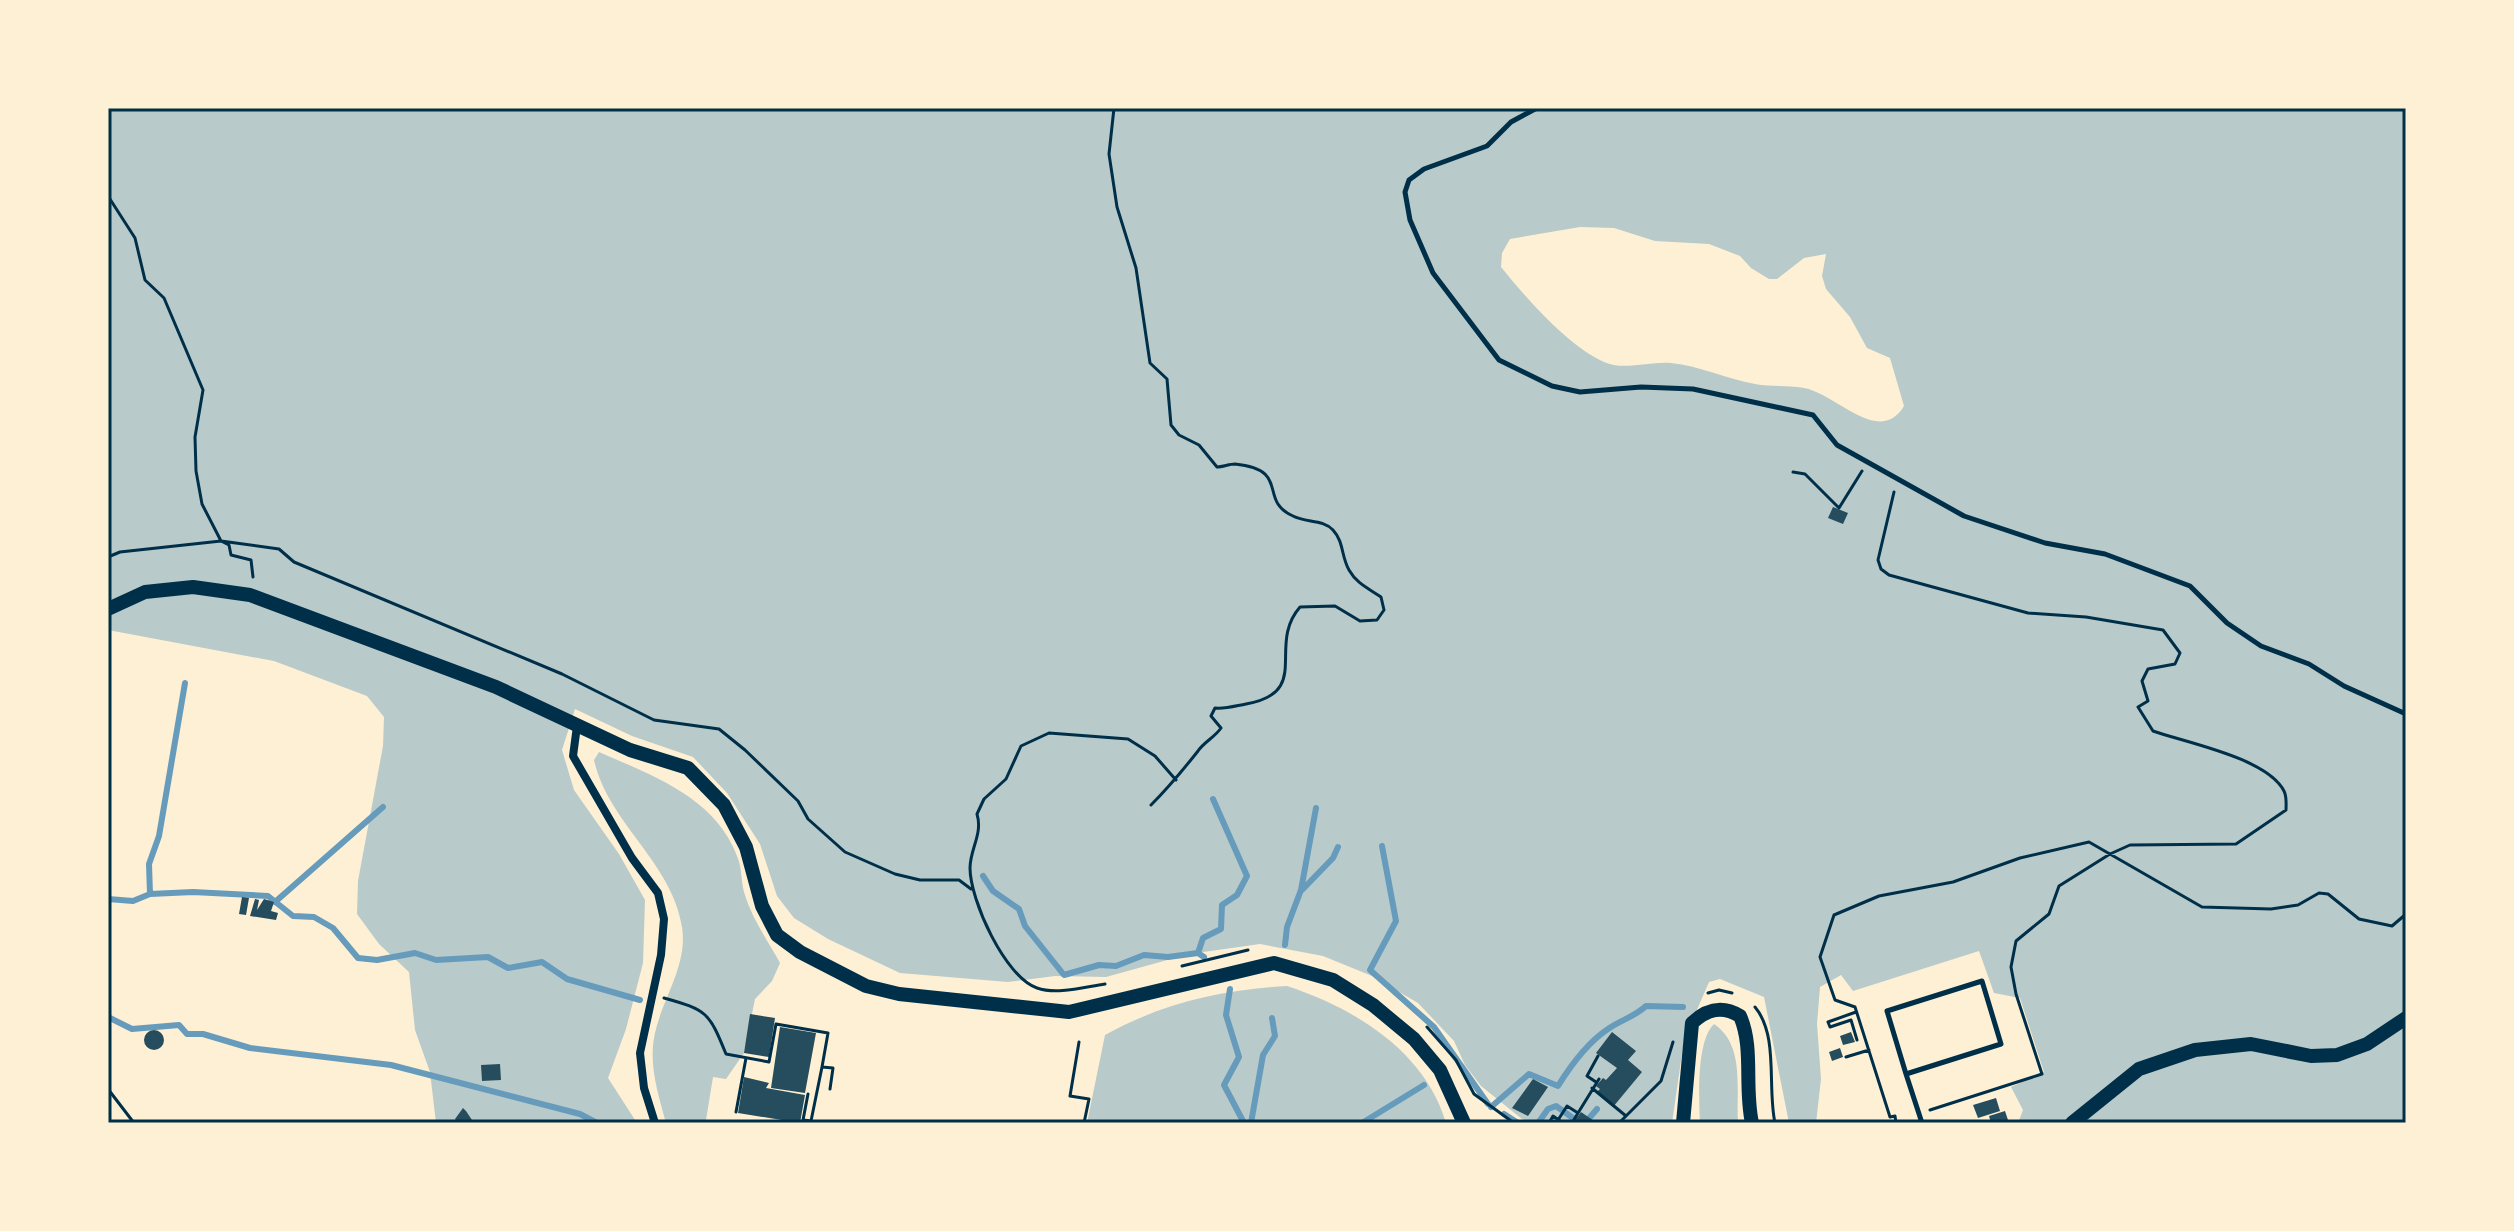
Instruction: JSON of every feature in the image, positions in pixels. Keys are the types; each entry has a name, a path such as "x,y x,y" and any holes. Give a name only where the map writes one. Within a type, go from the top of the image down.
{"street":[{"path":"108,609 145,592 193,587 250,595 496,687 630,750 688,768 724,805 746,847 762,906 777,935 800,952 866,986 899,994 1069,1012 1274,963 1333,980 1373,1005 1414,1039 1440,1070 1464,1123"},
{"path":"577,726 573,756 590,792 658,893 664,919 661,955 640,1053 644,1088 655,1123"},
{"path":"1683,1123 1692,1023 1702,1013 1720,1008 1740,1016 1748,1034 1746,1095 1752,1123"},
{"path":"2072,1123 2139,1069 2195,1050 2251,1044 2311,1056 2337,1055 2367,1044 2406,1018"}],"lane":[{"path":"1537,108 1511,122 1487,146 1424,169 1409,180 1405,192 1410,220 1433,273 1499,360 1552,386 1580,392 1641,387 1693,389 1813,415 1837,445 1866,464 1902,478 1964,516 2045,543 2105,554 2190,586 2227,623 2261,646 2309,664 2344,686 2406,714"},
{"path":"1906,1074 2001,1044 1982,981 1887,1011 1906,1074 1922,1123"}],"path":[{"path":"1114,108 1109,154 1117,207 1136,268 1150,363 1167,379 1171,425 1179,435 1199,445 1217,467 1232,463 1260,468 1270,477 1280,507 1292,516 1332,528 1342,542 1350,573 1363,588 1381,597 1384,610 1377,620 1366,622 1335,606 1300,607 1288,625 1284,649 1286,670 1277,694 1267,700 1215,708 1211,716 1221,728 1199,749 1188,769 1151,805"},
{"path":"108,196 135,238 145,280 164,298 203,390 195,437 196,471 202,504 221,541 229,545 231,555 251,560 253,581"},
{"path":"1793,472 1805,474 1839,508 1866,464"},
{"path":"1902,478 1890,499 1878,560 1881,569 1889,575 2028,613 2086,617 2163,630 2180,653 2175,664 2148,669 2142,681 2148,701 2138,707 2153,731 2180,736 2270,773 2286,793 2286,810 2236,844 2130,845 2059,886 2049,914 2016,941 2011,967 2016,994 2042,1074 1930,1110"},
{"path":"108,557 120,552 221,541 279,549 294,562 562,674 654,720 719,729 798,801 808,819 845,852 895,874 920,880 959,880 971,889"},
{"path":"1113,983 1050,991 1025,982 1005,958 971,889 971,858 980,823 977,814 984,799 1006,779 1021,746 1049,733 1128,739 1165,765 1176,780"},
{"path":"1902,1115 1890,1117 1855,1007 1835,1000 1820,957 1834,915 1879,896 1953,882 2020,858 2089,842 2202,907 2284,907 2298,905 2319,893 2328,894 2359,919 2392,926 2406,914"},
{"path":"1178,967 1239,950 1254,951"},
{"path":"1696,997 1719,990 1742,997"},
{"path":"1751,1002 1767,1027 1770,1101 1775,1123"},
{"path":"1856,1012 1828,1022 1830,1027 1851,1020 1857,1040"},
{"path":"726,1054 769,1062 776,1024 828,1033 811,1121 803,1120 808,1094"},
{"path":"1426,1026 1456,1060 1474,1094 1514,1123"},
{"path":"1619,1123 1661,1081 1677,1034"},
{"path":"1079,1042 1070,1096 1089,1099 1084,1123"},
{"path":"1846,1057 1869,1050"},
{"path":"1572,1123 1598,1080 1587,1076 1598,1056"},
{"path":"736,1112 746,1058"},
{"path":"822,1067 833,1068 830,1089"},
{"path":"1592,1088 1626,1116"},
{"path":"108,1089 134,1123"},
{"path":"1560,1118 1567,1106 1578,1113"},
{"path":"1549,1123 1553,1116 1563,1123"},
{"path":"1895,1116 1896,1123"}],"shaded area":[{"path":"108,108 2406,108 2406,1123 2018,1123 2023,1110 2011,1087 2044,1072 2020,998 1994,993 1979,951 1853,991 1841,975 1820,987 1817,1024 1821,1079 1816,1123 1789,1123 1764,997 1720,979 1709,982 1684,1040 1672,1123 1532,1123 1522,1119 1481,1086 1465,1065 1454,1041 1418,1003 1372,976 1323,956 1260,944 1189,954 1106,977 1055,976 1008,982 900,973 828,939 794,918 777,896 760,844 727,793 693,757 632,736 575,709 562,750 574,790 619,854 645,900 643,963 626,1029 608,1078 637,1123 436,1123 430,1072 415,1030 409,972 379,944 357,914 358,881 383,746 384,717 367,696 274,661 108,630","holes":["1580,227 1614,228 1655,241 1709,244 1740,256 1751,268 1769,279 1777,279 1804,258 1826,254 1822,276 1826,289 1850,317 1867,348 1890,358 1904,406 1894,417 1882,421 1870,420 1804,388 1755,384 1671,363 1612,365 1590,355 1562,333 1523,293 1501,267 1502,253 1510,239"]},
{"path":"599,752 679,790 713,818 737,856 747,902 780,963 772,981 755,999 744,1053 726,1079 713,1077 706,1120 718,1123 666,1123 655,1078 653,1045 678,968 682,927 666,882 601,783 594,760"},
{"path":"1287,986 1337,1007 1384,1036 1422,1074 1436,1097 1446,1123 1087,1123 1105,1035 1149,1014 1193,1000"},
{"path":"1714,1024 1731,1043 1735,1055 1738,1123 1700,1123 1701,1056 1708,1032"}],"building":[{"path":"1833,507 1848,513 1843,524 1828,518"},
{"path":"242,897 249,898 246,915 239,914"},
{"path":"255,899 259,900 257,910 264,899 274,902 271,911 278,913 276,920 250,916"},
{"path":"750,1014 775,1018 769,1057 744,1053"},
{"path":"780,1027 816,1033 805,1093 771,1088"},
{"path":"150,1030 158,1030 164,1040 158,1050 150,1050 144,1044 144,1036"},
{"path":"1612,1032 1636,1051 1628,1060 1642,1072 1613,1107 1596,1093 1600,1089 1596,1086 1617,1068 1596,1053"},
{"path":"1851,1032 1855,1042 1843,1045 1840,1036"},
{"path":"1840,1048 1843,1057 1832,1061 1829,1052"},
{"path":"500,1064 501,1080 482,1081 481,1065"},
{"path":"744,1077 769,1083 766,1088 805,1095 800,1123 738,1113"},
{"path":"1533,1079 1548,1087 1528,1116 1512,1108"},
{"path":"1996,1098 2000,1111 1978,1118 1973,1105"},
{"path":"463,1108 474,1123 458,1123 455,1119"},
{"path":"2005,1111 2009,1123 1991,1123 1989,1116"},
{"path":"1581,1112 1597,1123 1573,1123"}],"waterway":[{"path":"150,894 149,864 159,836 185,683"},
{"path":"1198,953 1203,938 1221,929 1222,905 1237,895 1247,876 1213,799"},
{"path":"275,902 383,807"},
{"path":"1285,945 1287,927 1301,890 1316,808"},
{"path":"1382,846 1396,921 1370,970 1434,1027 1488,1104"},
{"path":"1302,890 1333,858 1338,847"},
{"path":"983,876 993,891 1019,909 1025,926 1064,975 1099,965 1116,966 1144,955 1168,957 1198,953 1204,957"},
{"path":"108,899 133,901 150,894 193,892 268,896 293,916 314,917 333,928 358,958 377,960 415,953 436,960 488,957 508,968 542,962 567,979 640,1000"},
{"path":"1230,989 1226,1015 1239,1057 1224,1085 1244,1123"},
{"path":"1491,1107 1529,1074 1558,1086 1593,1041 1646,1006 1683,1007"},
{"path":"108,1017 132,1029 179,1025 187,1034 203,1034 250,1048 391,1065 580,1114 597,1123"},
{"path":"1251,1123 1263,1055 1275,1036 1272,1018"},
{"path":"1362,1123 1424,1085"},
{"path":"1538,1123 1548,1109 1556,1106 1580,1123"},
{"path":"1585,1123 1597,1109"},
{"path":"1504,1114 1518,1123"}]}
